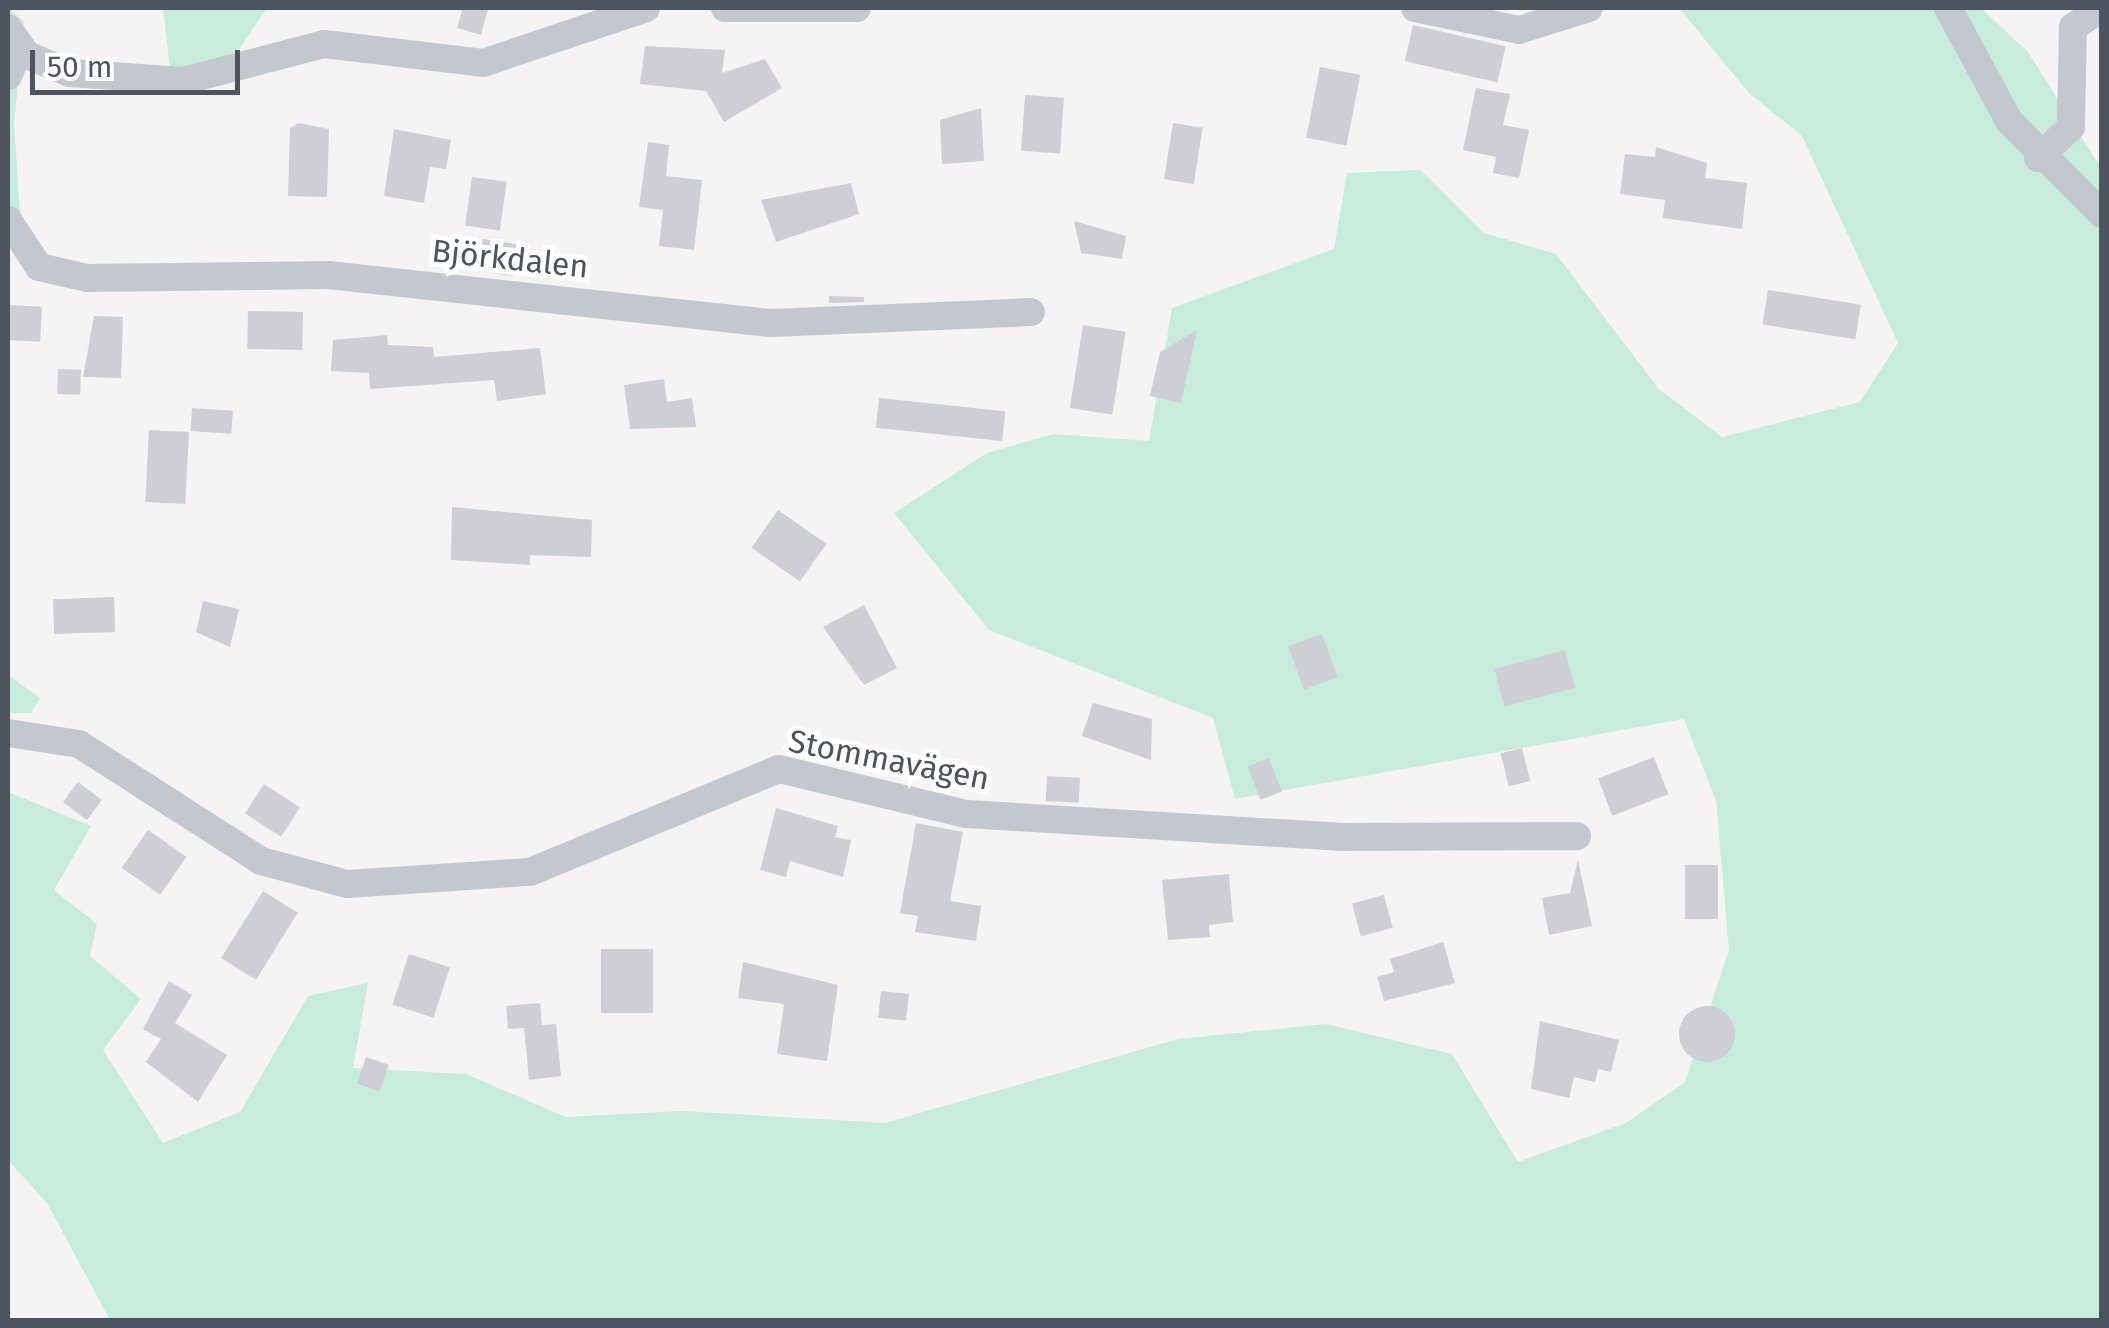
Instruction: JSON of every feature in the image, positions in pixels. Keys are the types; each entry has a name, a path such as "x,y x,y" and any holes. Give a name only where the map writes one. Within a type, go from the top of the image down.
{"street":[{"path":"726,8 857,8"},
{"path":"1415,8 1518,30 1589,8"},
{"path":"1948,8 2038,158 2102,214"},
{"path":"2038,158 2071,127 2073,27 2102,8"},
{"path":"8,76 14,38 70,73 183,80 324,44 483,63 634,10"},
{"name":"Björkdalen","path":"8,220 39,267 87,278 328,276 771,323 1031,312"},
{"name":"Stommavägen","path":"8,733 79,744 261,861 347,884 530,872 779,770 967,814 1339,837 1577,836"}],"green space":[{"path":"8,8 24,21 14,124 20,212 8,227"},
{"path":"163,8 267,8 235,55 170,69"},
{"path":"1679,8 1981,8 2028,52 2101,168 2101,1320 110,1320 47,1203 8,1160 8,792 91,826 54,890 97,924 90,956 141,999 103,1050 163,1143 240,1112 308,996 368,983 353,1068 466,1074 566,1117 683,1111 885,1123 1178,1039 1326,1024 1452,1054 1518,1162 1626,1123 1685,1082 1729,950 1716,801 1684,719 1235,799 1213,718 989,630 894,513 987,453 1053,434 1149,441 1172,308 1334,249 1347,173 1420,170 1484,233 1556,254 1659,389 1722,437 1860,402 1898,343 1802,136 1749,93"},
{"path":"8,675 40,698 31,713 8,713"}],"building":[{"path":"463,8 488,8 481,35 457,28"},
{"path":"1413,25 1506,46 1497,82 1405,61"},
{"path":"645,46 725,50 722,73 765,59 782,88 724,122 706,91 640,84"},
{"path":"1320,67 1360,75 1347,146 1306,138"},
{"path":"1476,88 1510,94 1503,125 1529,130 1519,178 1493,173 1496,157 1463,150"},
{"path":"1025,95 1064,98 1060,154 1021,151"},
{"path":"981,108 984,161 942,164 940,120"},
{"path":"299,123 329,129 327,197 288,196 290,128"},
{"path":"1173,123 1203,128 1194,184 1164,179"},
{"path":"394,129 451,140 446,169 430,167 424,203 384,196"},
{"path":"648,142 669,145 666,176 702,180 694,250 659,246 663,210 639,207"},
{"path":"1656,147 1707,163 1705,178 1747,183 1742,229 1663,218 1665,200 1620,194 1625,154 1655,157"},
{"path":"472,177 507,182 500,230 465,226"},
{"path":"851,183 859,214 776,242 761,200"},
{"path":"1074,221 1126,236 1122,259 1081,253"},
{"path":"483,239 519,245 514,276 478,271"},
{"path":"1768,290 1861,305 1855,339 1763,325"},
{"path":"829,296 864,297 864,302 829,303"},
{"path":"8,305 42,307 40,342 8,340"},
{"path":"248,311 303,312 302,350 247,349"},
{"path":"94,316 123,317 121,378 83,377"},
{"path":"1083,325 1125,332 1112,415 1070,408"},
{"path":"1197,330 1181,403 1150,396 1160,352"},
{"path":"387,335 388,345 433,347 434,357 540,348 546,394 497,401 494,380 370,389 369,373 331,371 333,340"},
{"path":"58,369 81,370 80,395 57,394"},
{"path":"664,379 667,402 692,398 696,427 630,429 624,385"},
{"path":"879,398 1005,411 1002,441 876,428"},
{"path":"192,408 233,411 231,434 190,431"},
{"path":"149,430 189,432 185,504 145,502"},
{"path":"452,507 592,520 591,557 530,555 530,565 451,560"},
{"path":"778,510 826,544 800,582 752,548"},
{"path":"114,597 115,632 54,634 53,599"},
{"path":"203,601 239,609 230,647 196,632"},
{"path":"864,605 897,668 864,685 823,627"},
{"path":"1322,634 1338,677 1304,690 1288,646"},
{"path":"1565,650 1575,688 1505,707 1494,669"},
{"path":"1093,703 1152,719 1151,760 1082,736"},
{"path":"1522,748 1530,781 1509,786 1501,753"},
{"path":"1654,757 1668,794 1612,816 1598,779"},
{"path":"1269,758 1282,792 1260,800 1248,766"},
{"path":"1047,776 1080,778 1079,803 1046,801"},
{"path":"78,782 102,800 87,820 63,802"},
{"path":"264,784 300,807 281,837 245,813"},
{"path":"776,808 838,826 835,837 851,840 843,877 790,861 786,877 760,870"},
{"path":"916,823 963,832 950,901 981,906 976,941 915,932 918,916 900,913"},
{"path":"148,830 187,857 160,895 122,868"},
{"path":"1578,860 1592,926 1549,935 1542,898 1570,893"},
{"path":"1685,865 1718,865 1718,919 1685,919"},
{"path":"1229,874 1233,922 1209,925 1210,937 1168,940 1162,880"},
{"path":"263,891 298,913 256,980 221,958"},
{"path":"1384,895 1393,928 1361,936 1352,904"},
{"path":"1443,942 1455,983 1384,1001 1377,977 1394,972 1390,959"},
{"path":"601,949 653,949 653,1013 601,1013"},
{"path":"409,954 450,967 434,1018 393,1004"},
{"path":"743,962 838,985 827,1061 777,1054 784,1004 738,998"},
{"path":"169,981 192,995 175,1023 227,1055 198,1102 146,1062 161,1039 143,1029"},
{"path":"881,991 909,994 906,1021 878,1018"},
{"path":"540,1003 542,1025 556,1024 561,1076 529,1080 524,1028 508,1029 506,1006"},
{"path":"1707,1006 1727,1014 1735,1034 1727,1054 1707,1062 1687,1054 1679,1034 1687,1014"},
{"path":"1540,1021 1619,1040 1611,1072 1598,1069 1595,1082 1574,1077 1569,1098 1531,1089"},
{"path":"366,1057 389,1065 380,1091 357,1083"}]}
